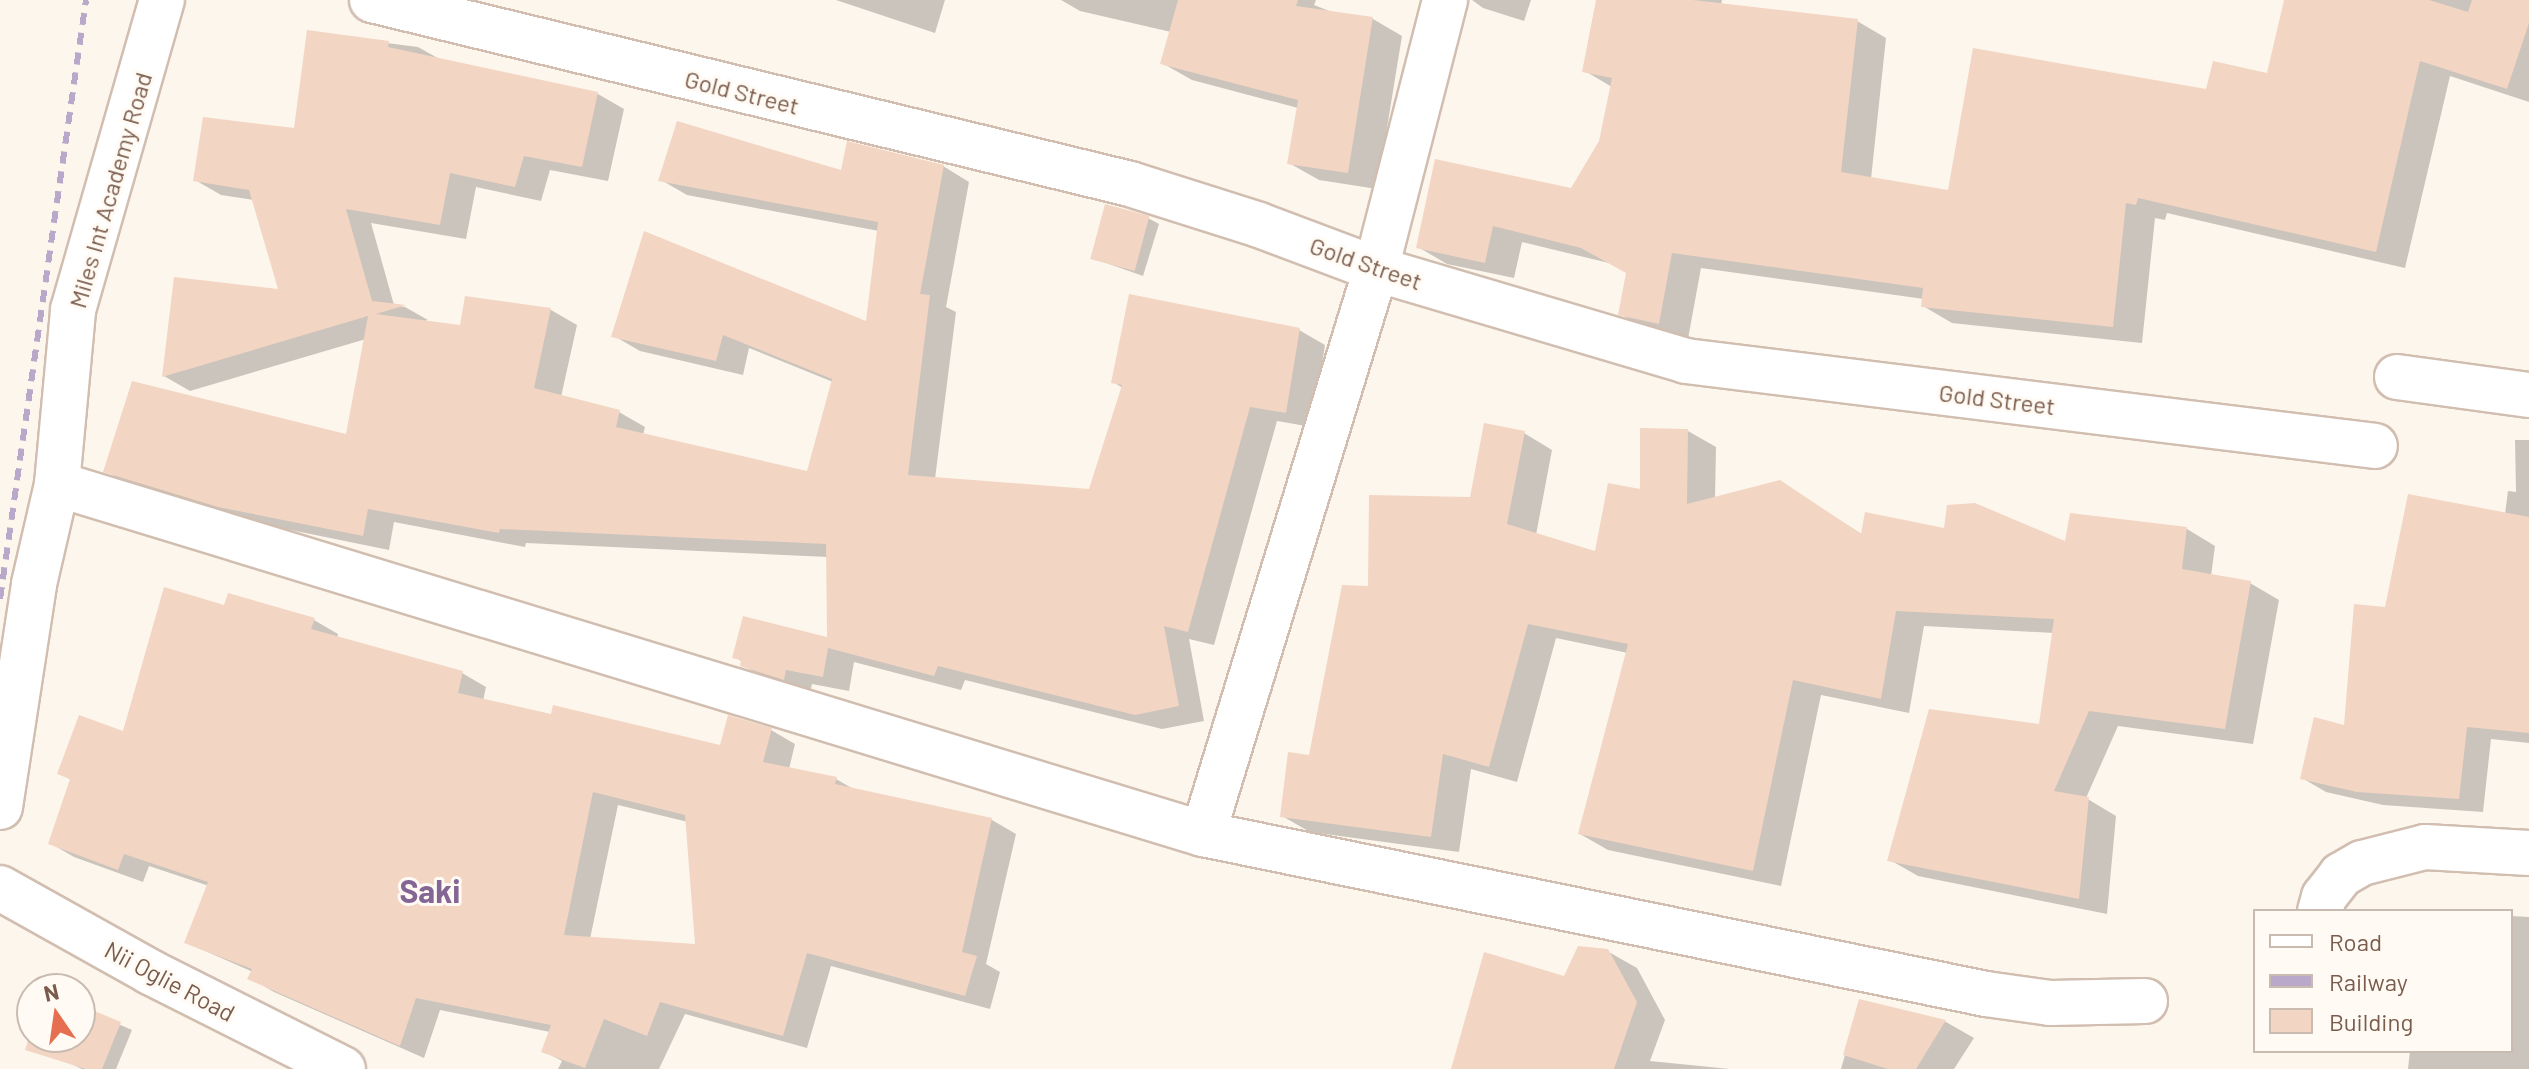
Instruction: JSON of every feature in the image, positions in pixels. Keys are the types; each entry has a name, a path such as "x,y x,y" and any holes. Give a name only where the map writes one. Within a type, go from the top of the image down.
{"street":[{"name":"Miles Int Academy Road","path":"0,807 34,584 57,484 73,310 162,0"},
{"name":"Gold Street","path":"372,0 1130,184 1259,225 1376,269 1686,361 2375,446"},
{"path":"1203,834 1376,269 1445,0"},
{"path":"2397,377 2529,395"},
{"path":"57,484 1203,834 1986,994 2050,1003 2145,1001"},
{"path":"2321,909 2324,897 2341,875 2362,863 2425,847 2529,853"},
{"name":"Nii Oglie Road","path":"0,888 150,972 343,1069"}],"building":[{"path":"1178,0 1298,0 1296,6 1373,17 1348,173 1287,164 1298,100 1160,64"},
{"path":"1596,0 1693,0 1858,19 1841,172 1948,190 1973,48 2206,89 2213,61 2267,73 2284,0 2429,0 2468,12 2472,0 2529,0 2529,23 2507,89 2420,61 2376,252 2138,198 2136,205 2126,203 2113,327 1921,307 1923,288 1672,253 1659,324 1618,315 1626,273 1581,248 1493,226 1485,263 1416,248 1435,159 1571,188 1599,141 1612,78 1582,72"},
{"path":"307,30 389,41 388,47 598,92 582,167 524,156 515,187 450,173 440,225 346,209 372,301 406,305 376,314 460,325 465,296 551,308 534,388 620,410 616,427 807,471 832,379 723,335 716,361 611,337 644,231 866,321 878,222 658,181 677,121 841,170 847,141 944,165 920,294 930,295 908,475 1089,489 1122,385 1111,383 1129,294 1300,328 1286,413 1250,407 1188,632 1164,626 1179,706 1135,715 938,666 934,676 828,648 823,677 786,670 784,680 740,666 741,660 732,658 743,616 827,637 826,544 500,529 499,533 368,509 363,536 218,507 103,472 132,381 346,434 368,316 162,377 174,277 278,289 249,190 193,181 203,117 294,128"},
{"path":"1105,204 1149,216 1135,271 1090,259"},
{"path":"1484,423 1525,431 1507,524 1595,551 1608,483 1640,489 1640,428 1688,429 1687,504 1780,480 1861,534 1865,512 1944,528 1947,505 1975,503 2065,541 2070,513 2187,527 2182,569 2251,581 2225,729 2089,711 2054,791 2089,797 2079,899 1887,861 1929,709 2039,724 2054,619 1896,611 1881,699 1793,680 1753,871 1578,834 1628,644 1528,624 1489,767 1443,754 1431,837 1280,817 1288,752 1309,755 1342,585 1368,586 1369,495 1470,497"},
{"path":"2408,494 2529,517 2529,733 2467,727 2459,799 2357,792 2300,779 2314,717 2344,725 2354,604 2385,607"},
{"path":"164,587 224,605 228,593 315,618 311,629 463,671 458,693 551,714 553,705 720,745 728,715 772,728 763,762 837,777 835,784 992,818 962,952 977,956 965,996 807,953 783,1036 660,1002 647,1036 604,1019 585,1068 541,1052 551,1025 416,998 400,1046 247,979 252,969 184,943 208,882 124,854 118,870 48,844 70,779 57,774 79,715 123,731","holes":["593,792 685,815 695,944 564,935"]},
{"path":"1578,946 1608,949 1637,1002 1614,1069 1451,1069 1484,952 1564,976"},
{"path":"1859,999 1946,1020 1916,1069 1888,1069 1843,1055"},
{"path":"96,1012 121,1022 102,1069 86,1069 35,1053 96,1053"}],"railway":[{"path":"0,599 86,0"}],"district":[{"name":"Saki","path":"430,890"}]}
